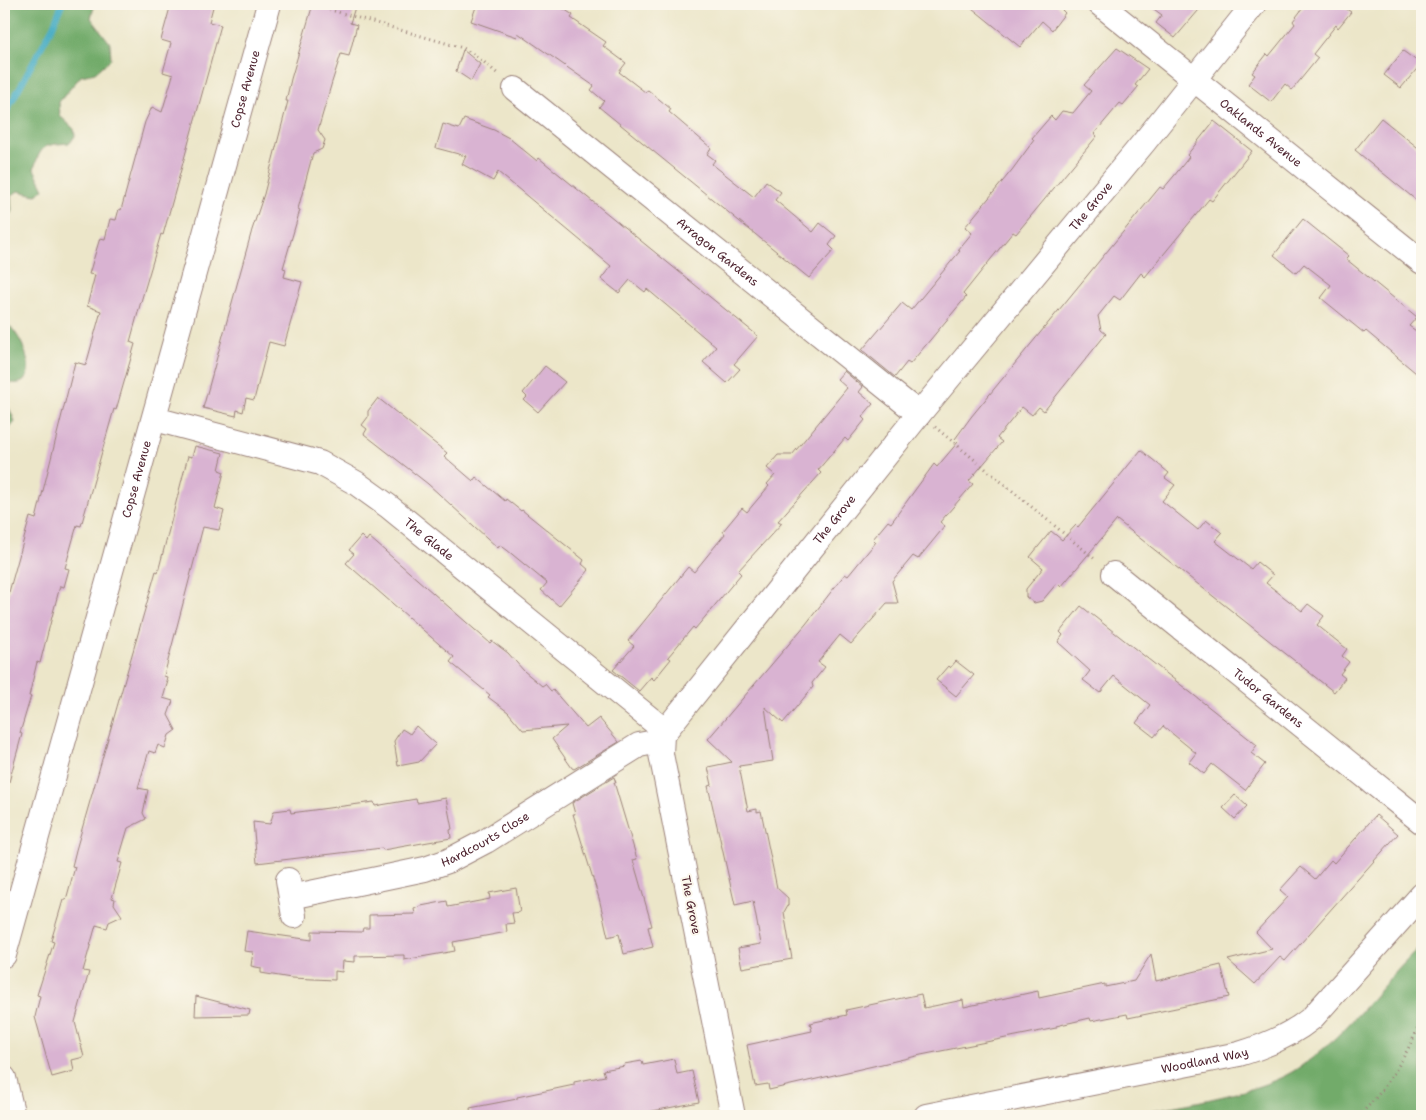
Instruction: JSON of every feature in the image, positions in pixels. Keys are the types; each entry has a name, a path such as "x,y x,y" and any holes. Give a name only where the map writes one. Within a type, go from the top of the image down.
{"street":[{"name":"Copse Avenue","path":"4,955 269,4"},
{"name":"Oaklands Avenue","path":"1100,4 1422,262"},
{"name":"The Grove","path":"733,1116 668,791 662,735 919,414 1194,80 1254,4"},
{"name":"Arragon Gardens","path":"515,89 919,414"},
{"name":"The Glade","path":"154,419 302,458 344,475 388,506 662,735"},
{"name":"Tudor Gardens","path":"1114,574 1422,822"},
{"name":"Hardcourts Close","path":"291,898 425,869 448,861 486,842 639,745 662,735"},
{"name":"Woodland Way","path":"926,1116 1239,1054 1267,1045 1293,1032 1312,1018 1422,895"},
{"path":"4,1078 13,1116"}],"path":[{"path":"310,4 463,48 478,57 515,89"},
{"path":"919,414 1114,574"},
{"path":"1358,1116 1373,1104 1416,1034 1422,1018"}],"green space":[{"path":"4,4 92,4 94,7 91,18 110,43 111,59 95,73 81,76 59,102 60,116 74,129 75,136 70,143 50,145 42,150 34,169 44,189 36,195 18,191 11,196 12,213 4,217"},
{"path":"4,322 12,328 19,338 27,360 28,371 26,379 19,383 8,382 4,385"},
{"path":"4,394 15,422 7,431 4,430"},
{"path":"1422,945 1422,1116 1123,1116 1233,1094 1255,1088 1292,1072 1311,1059 1345,1029"}],"building":[{"path":"171,4 204,4 213,7 209,22 221,25 163,235 161,234 130,342 135,344 116,410 114,409 81,526 77,525 65,568 69,569 64,587 60,586 40,663 37,662 29,696 31,696 9,782 4,781 4,610 30,517 36,519 75,362 86,365 101,311 87,306 95,275 89,274 100,238 105,239 110,219 116,220 119,209 121,210 145,122 152,107 162,112 173,75 163,72 171,43 161,40"},
{"path":"313,4 356,4 350,23 357,25 349,56 341,54 332,82 318,130 325,140 322,149 313,153 298,209 300,210 283,268 286,269 284,277 302,282 284,346 269,342 254,400 246,398 243,412 237,410 236,416 203,408 252,230 264,194 288,101 286,101 291,79"},
{"path":"477,4 556,4 573,15 571,18 606,42 603,46 626,63 619,72 645,92 648,90 671,109 669,112 711,148 707,154 715,160 712,164 754,197 766,181 781,192 775,200 813,232 820,223 836,236 829,245 834,250 809,278 599,107 604,101 591,90 594,86 518,33 517,37 471,21"},
{"path":"967,4 1056,4 1065,13 1052,30 1042,21 1020,47"},
{"path":"1147,4 1204,4 1175,38 1156,23 1162,15"},
{"path":"1306,4 1339,4 1351,12 1338,28 1336,25 1313,54 1318,58 1292,90 1285,84 1271,102 1248,84 1255,75 1252,73 1267,54 1269,56 1295,24 1293,21"},
{"path":"1117,48 1148,69 1135,85 1138,87 1123,105 1120,103 1094,134 1097,136 1016,234 1013,232 963,294 966,297 910,364 907,362 895,377 862,350 902,303 911,310 960,251 958,250 972,233 965,227 1012,170 1034,140 1032,138 1051,116 1055,120 1062,111 1073,113 1091,91 1084,85"},
{"path":"463,50 480,64 471,81 456,71"},
{"path":"1403,51 1421,64 1401,88 1384,75"},
{"path":"1381,118 1422,151 1422,205 1355,150"},
{"path":"464,119 494,130 509,138 537,161 539,158 758,336 734,364 740,369 727,383 703,362 716,347 647,289 645,292 630,280 619,293 601,279 611,266 498,172 493,181 462,164 466,156 436,148 443,124 459,129"},
{"path":"1214,121 1252,151 1212,201 1209,199 1145,277 1141,273 1120,300 1114,296 1098,316 1101,330 1106,334 1044,411 1039,407 1032,415 1022,407 997,438 1002,442 969,481 973,484 940,522 945,526 918,559 913,556 892,581 898,603 887,603 851,644 840,635 818,662 825,667 812,683 813,687 783,723 765,707 773,761 739,766 748,811 757,809 757,812 761,811 777,888 788,898 788,905 784,912 792,959 742,968 738,948 761,944 753,901 735,905 708,786 712,785 708,767 732,762 708,739 806,624 845,574 848,576 876,542 873,539 888,521 891,523 934,464 937,467 958,442 955,439 971,417 1160,187 1163,189 1174,176 1189,157 1187,155"},
{"path":"1303,219 1349,256 1346,259 1417,317 1409,326 1422,335 1422,378 1366,331 1364,333 1321,298 1331,285 1304,264 1296,273 1274,255"},
{"path":"545,366 565,382 538,412 524,400 527,397 523,393"},
{"path":"844,371 863,387 859,392 873,404 862,417 865,420 848,441 845,438 818,470 821,473 778,521 782,523 738,571 741,574 695,629 693,627 668,657 671,659 654,680 651,677 639,691 613,670 634,646 628,641 688,567 694,572 725,534 723,531 742,508 747,512 769,486 767,484 775,475 767,468 778,455 792,455 847,388 837,379"},
{"path":"378,398 447,453 444,456 473,481 476,477 505,501 506,499 522,510 584,560 582,564 589,570 559,606 541,590 547,583 500,545 498,548 428,484 364,434 367,429 362,425 368,417 368,411"},
{"path":"195,446 223,453 219,470 224,472 215,508 224,511 219,530 203,527 164,676 167,677 166,681 168,681 163,698 173,701 168,715 176,730 169,735 165,748 158,745 155,753 149,751 138,788 148,790 143,813 146,819 128,828 118,862 122,863 112,898 115,899 114,904 122,916 109,922 107,928 96,925 83,971 89,972 75,1022 84,1057 72,1060 74,1071 52,1077 35,1017 40,996 37,995 54,942 51,941 63,900 66,900 75,867 72,866 76,850 156,571 158,572 188,456 192,457"},
{"path":"1141,450 1169,473 1165,478 1175,485 1162,501 1198,530 1206,520 1222,533 1215,541 1251,569 1257,562 1273,575 1266,583 1302,611 1308,604 1324,616 1317,625 1347,649 1342,656 1349,662 1340,674 1345,678 1334,692 1117,520 1061,587 1057,583 1042,601 1034,603 1026,597 1026,589 1043,568 1030,557 1051,531 1062,540 1076,525 1078,527"},
{"path":"361,536 366,541 369,537 490,643 492,641 508,653 524,671 542,686 545,684 551,691 553,690 586,728 599,718 619,742 574,769 552,739 567,726 523,730 508,712 488,697 490,695 450,662 454,657 346,563 354,554 349,550"},
{"path":"1081,606 1257,745 1251,753 1265,764 1245,790 1212,764 1204,774 1189,762 1196,753 1163,726 1154,737 1136,723 1150,705 1114,676 1100,693 1083,680 1090,671 1058,642 1063,635 1060,632"},
{"path":"956,661 974,675 956,696 936,680 948,666 950,668"},
{"path":"416,726 436,744 419,762 398,766 394,741 402,729 410,734"},
{"path":"614,777 637,859 633,860 652,926 648,927 653,947 624,954 619,934 608,937 599,898 573,814 575,814 572,803"},
{"path":"1235,795 1247,806 1235,819 1223,808"},
{"path":"446,798 452,829 450,830 451,838 383,850 382,848 257,863 253,822 270,824 274,811 290,809 291,813 374,802 375,806 416,799 417,803"},
{"path":"1376,815 1398,834 1285,961 1280,957 1255,984 1228,960 1272,949 1256,932 1288,897 1280,890 1301,867 1315,879 1331,860 1334,863"},
{"path":"516,888 520,912 512,913 514,923 506,924 507,932 453,942 455,951 404,960 404,955 355,956 355,962 343,961 342,972 335,971 335,980 291,978 261,973 261,968 251,966 253,952 244,951 247,931 312,940 312,931 362,932 363,928 369,928 369,915 415,914 414,909 421,906 447,901 448,907 490,899 489,893"},
{"path":"1151,954 1156,981 1221,965 1229,997 1128,1018 1127,1014 1091,1021 1090,1018 1056,1026 1056,1028 921,1055 769,1090 768,1084 755,1086 747,1045 812,1031 810,1023 847,1015 846,1010 921,994 924,1008 963,1000 964,1007 1038,991 1039,998 1105,984 1105,987 1134,981"},
{"path":"196,996 250,1010 249,1015 195,1016"},
{"path":"674,1059 677,1074 692,1071 699,1102 627,1116 471,1116 470,1108 574,1085 574,1082 605,1076 603,1070 625,1066 624,1064 642,1061 643,1065"}],"waterway":[{"path":"4,116 53,26 62,4"}]}
